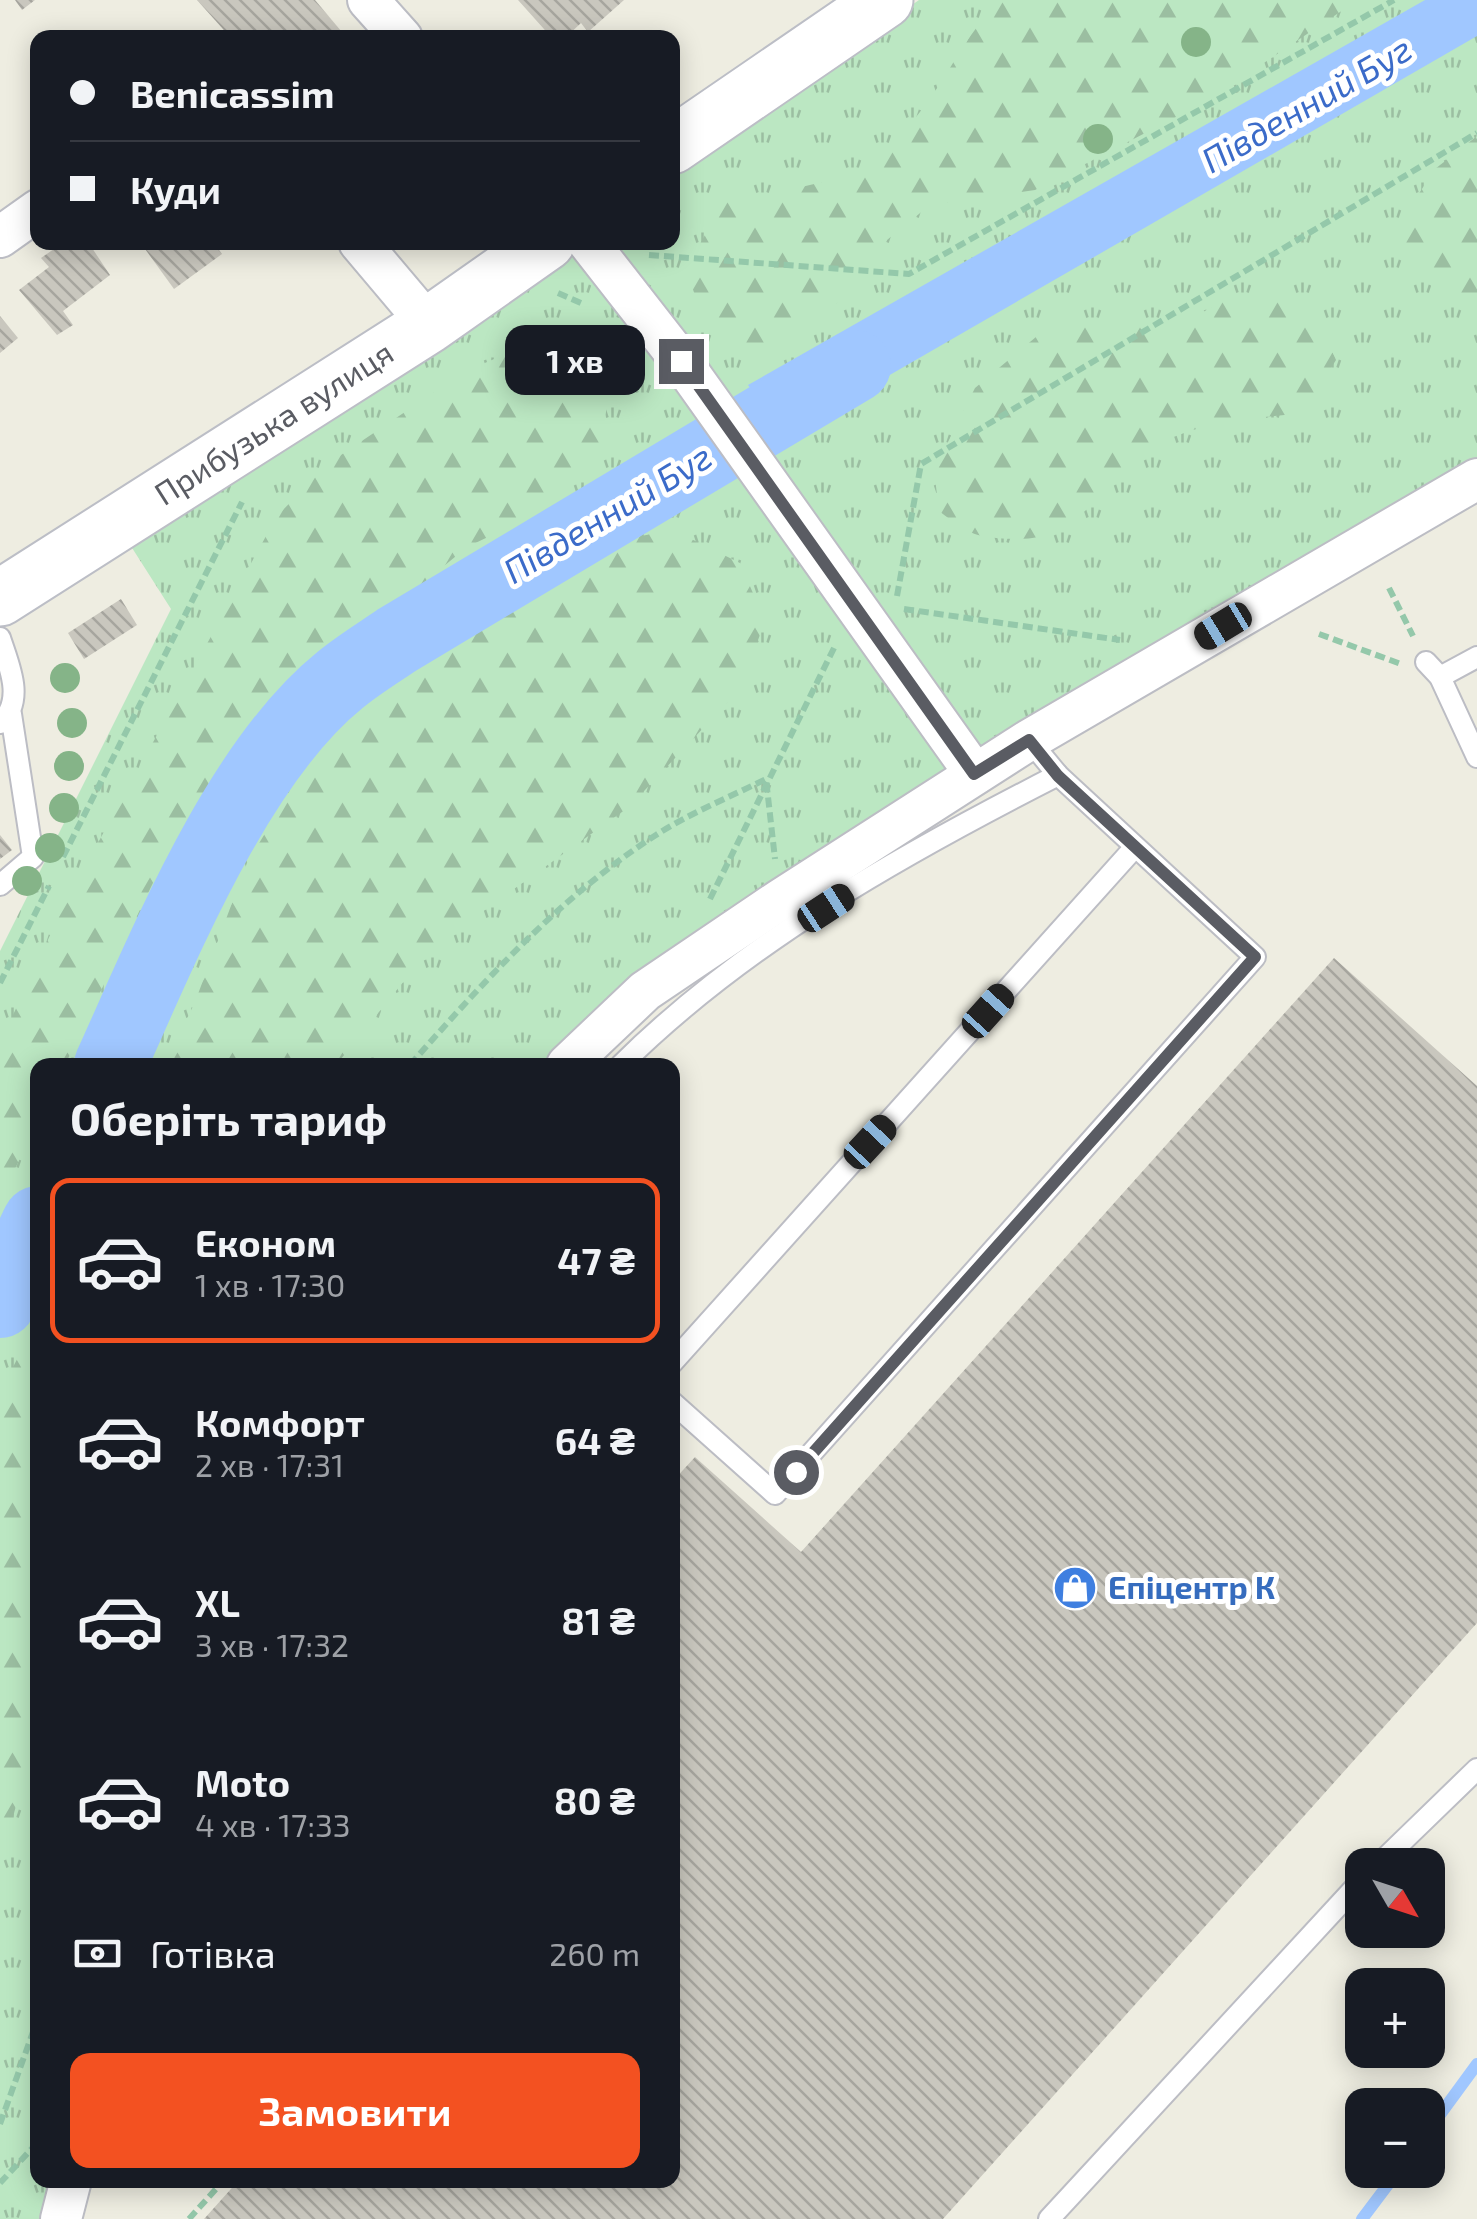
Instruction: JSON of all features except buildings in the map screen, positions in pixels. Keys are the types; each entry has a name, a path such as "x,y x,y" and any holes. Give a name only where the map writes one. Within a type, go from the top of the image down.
{"street":[{"path":"368,0 395,30"},
{"path":"680,141 885,0"},
{"path":"0,237 30,216"},
{"path":"366,250 429,326"},
{"name":"Прибузька вулиця","path":"0,598 429,326 536,250"},
{"path":"594,250 681,361 974,774"},
{"path":"573,1058 645,991 974,774 1477,479"},
{"path":"61,2219 68,2188"}],"lane":[{"path":"0,638 15,687 5,720 8,749 33,857 0,885"},
{"path":"1477,657 1433,670 1477,757"},
{"path":"680,1409 776,1494 1255,957 1058,776 1029,740"},
{"path":"628,1058 722,974 956,827 1058,776"},
{"path":"680,1354 1135,847"},
{"path":"1396,1848 1477,1769"},
{"path":"1048,2219 1345,1898"}],"path":[{"path":"648,255 909,274 1394,0"},
{"path":"1138,642 895,608 921,464 1477,133"},
{"path":"61,861 244,499"},
{"path":"1389,588 1433,670"},
{"path":"1318,634 1433,670"},
{"path":"704,912 766,779 840,636"},
{"path":"766,779 776,865"},
{"path":"416,1058 496,968 586,887 657,834 766,779"},
{"path":"0,983 52,879"},
{"path":"0,2124 30,2040"},
{"path":"0,2183 30,2151"},
{"path":"189,2219 217,2188"}],"green space":[{"path":"919,0 1477,0 1477,459 979,751 615,250 680,250 680,168"},
{"path":"1005,0 1358,0 1207,101 1035,190 930,205 887,240 836,304 781,344 738,346 700,310 686,269 724,201 826,181 874,158 919,114 978,26"},
{"path":"1477,136 1477,305 1459,306 1410,270 1401,221 1435,169"},
{"path":"564,250 573,250 951,768 634,977 553,1058 30,1058 30,2188 50,2188 43,2219 0,2219 0,951 171,609 127,540"},
{"path":"1274,292 1319,322 1336,360 1303,413 1226,422 1170,439 1135,461 1075,519 1039,537 982,536 939,511 934,470 975,388 1055,321 1188,321 1225,299"},
{"path":"527,345 580,350 610,385 601,446 545,510 467,547 353,641 239,755 165,858 68,1058 30,1058 30,1138 0,1200 0,1043 65,903 277,516 329,463 466,371"},
{"path":"673,530 740,563 765,621 740,689 629,807 430,949 342,1058 168,1058 195,1002 247,863 311,758 378,689 507,604 625,539"},
{"path":"30,1334 30,1752 0,1867 0,1392"}],"water":[{"path":"1425,0 1477,0 1477,36 784,436 748,385"}],"waterway":[{"name":"Південний Буг","path":"113,1058 179,913 236,807 303,715 340,680 397,640 855,366"},
{"name":"Південний Буг","path":"0,1302 30,1239"},
{"path":"1445,2108 1477,2064"},
{"path":"1362,2219 1385,2188"}],"place":[{"name":"Епіцентр К","path":"1075,1588"}],"route":[{"path":"681,361 974,774 1029,740 1058,776 1255,957 796,1472"}]}
